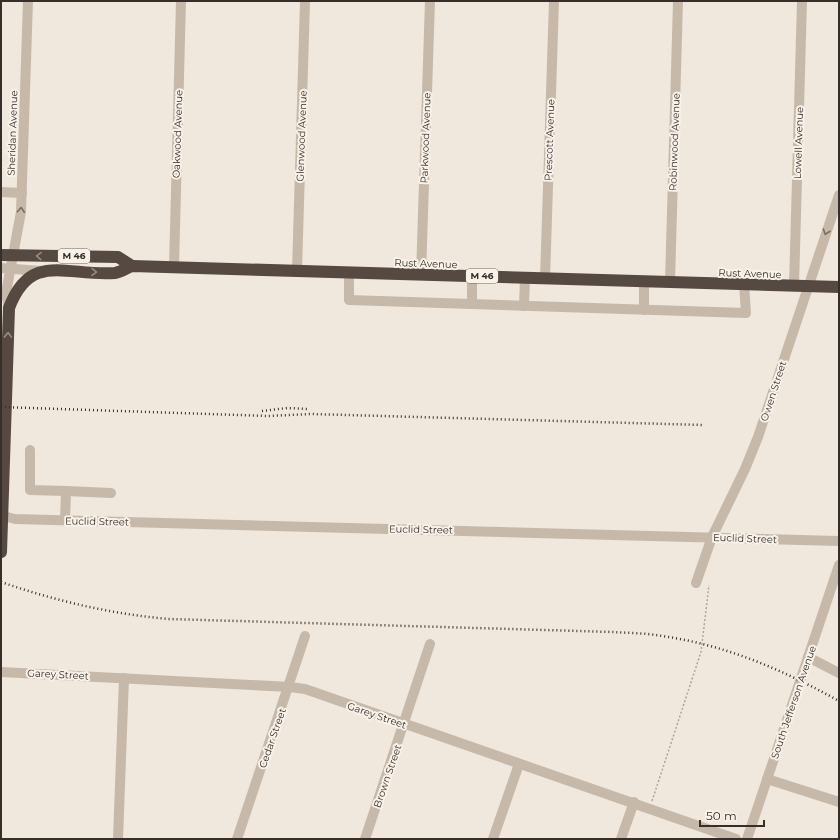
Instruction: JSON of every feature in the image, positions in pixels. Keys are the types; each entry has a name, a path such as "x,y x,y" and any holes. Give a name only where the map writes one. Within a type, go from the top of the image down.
{"highway":[{"name":"Rust Avenue","path":"7,255 118,257 132,266"},
{"name":"Rust Avenue","path":"41,271 116,272 132,266 839,287"},
{"path":"10,308 18,288 26,280 41,271"},
{"name":"Sheridan Avenue","path":"1,552 3,516 2,473 10,308"}],"street":[{"name":"Sheridan Avenue","path":"10,308 6,293 5,268 7,255 19,227 22,193 28,1"},
{"name":"Oakwood Avenue","path":"174,267 181,1"},
{"name":"Glenwood Avenue","path":"297,271 306,1"},
{"name":"Parkwood Avenue","path":"421,275 430,1"},
{"name":"Prescott Avenue","path":"545,279 554,1"},
{"name":"Robinwood Avenue","path":"670,282 678,1"},
{"name":"Lowell Avenue","path":"794,286 802,1"},
{"path":"1,192 22,193"},
{"name":"Owen Street","path":"696,583 712,537 750,456 839,195"},
{"name":"Rust Avenue","path":"5,268 41,271"},
{"path":"349,272 349,300 746,313 744,284"},
{"path":"472,276 472,304"},
{"path":"524,306 525,278"},
{"path":"644,281 644,310"},
{"path":"30,450 30,490 111,493"},
{"path":"65,520 66,491"},
{"name":"Euclid Street","path":"3,516 15,519 839,541"},
{"name":"South Jefferson Avenue","path":"747,839 839,565"},
{"name":"Cedar Street","path":"237,839 290,687 306,636"},
{"name":"Brown Street","path":"365,839 430,644"},
{"path":"808,657 839,673"},
{"name":"Garey Street","path":"1,672 290,687 304,689 519,764 634,802 736,839"},
{"path":"118,839 124,678"},
{"path":"493,839 519,764"},
{"path":"767,779 839,802"},
{"path":"621,839 634,802"}],"path":[{"path":"651,803 701,652 710,585"}],"railway":[{"path":"1,407 268,416 311,414 703,425"},
{"path":"262,411 287,408 308,409"},
{"path":"1,582 84,606 126,614 169,619 613,632 656,635 686,640 754,660 797,679 839,701"}]}
